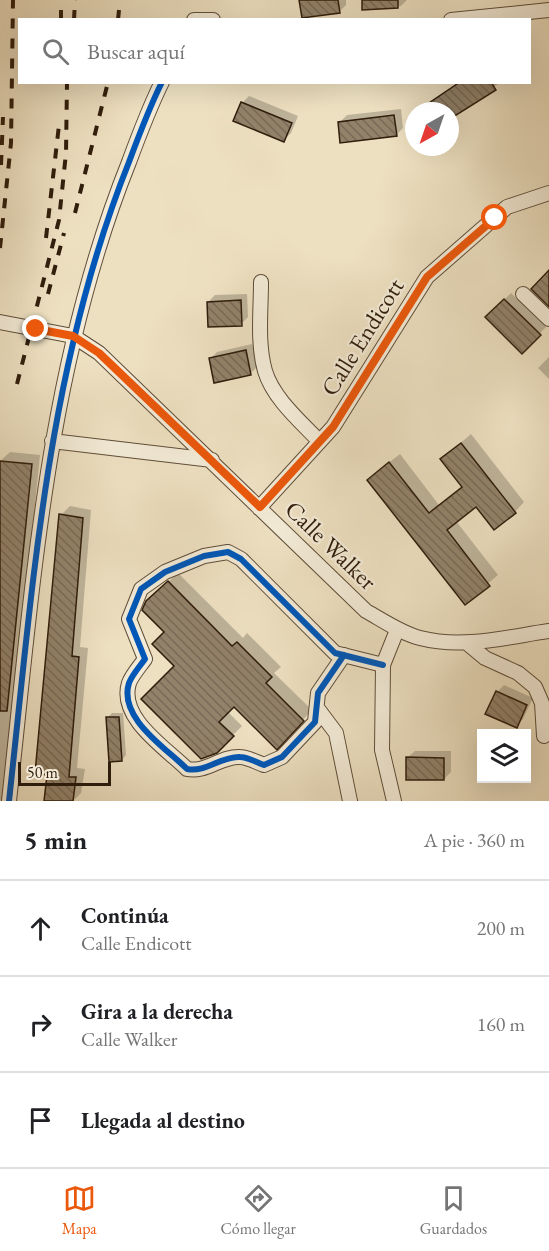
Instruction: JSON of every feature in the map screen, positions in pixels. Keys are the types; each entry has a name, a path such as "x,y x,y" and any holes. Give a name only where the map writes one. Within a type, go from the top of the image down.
{"street":[{"path":"488,0 490,14"},
{"path":"464,18 549,10"},
{"path":"9,801 41,508 73,336 94,254 161,84"},
{"name":"Calle Endicott","path":"260,507 333,427 427,277 507,207 549,194"},
{"path":"261,282 262,345 265,371 282,400 319,441"},
{"path":"523,294 549,319"},
{"name":"Calle Walker","path":"0,322 73,336 99,353 366,611 398,630 421,638 467,643 549,631"},
{"path":"52,441 212,460"},
{"path":"344,655 322,683 318,693 315,722 274,761 264,765 242,756 195,771 187,769 133,717 128,703 129,683 145,659 129,619 141,590 175,568 204,556 228,552 241,559 335,653 344,655 383,665"},
{"path":"394,801 382,750 383,665 398,630"},
{"path":"467,643 485,658 518,673 535,687 542,703 544,736"},
{"path":"318,709 336,733 350,801"}],"building":[{"path":"299,0 338,0 340,13 302,18"},
{"path":"362,0 398,0 398,8 362,10"},
{"path":"457,84 492,84 496,90 459,113 459,102 430,102"},
{"path":"241,102 292,123 284,142 233,121"},
{"path":"394,115 397,136 340,143 338,122"},
{"path":"549,270 549,307 531,289"},
{"path":"504,299 541,335 522,354 485,317"},
{"path":"241,300 242,326 208,327 207,302"},
{"path":"246,350 251,375 214,383 209,358"},
{"path":"461,443 516,513 494,530 476,507 447,530 490,586 465,605 367,480 389,462 429,513 462,487 440,459"},
{"path":"0,461 32,464 7,711 0,711"},
{"path":"59,514 83,518 72,656 79,657 69,777 76,777 73,801 44,801 47,775 35,773"},
{"path":"168,581 232,646 237,642 272,677 266,683 304,721 277,750 234,707 219,722 234,736 217,753 201,759 141,699 174,666 152,644 164,632 142,610 146,601"},
{"path":"496,691 527,705 517,728 485,714"},
{"path":"106,717 119,717 122,761 109,762"},
{"path":"406,757 444,758 444,780 406,780"}],"railway":[{"path":"0,248 11,143 13,0"},
{"path":"61,0 61,18"},
{"path":"74,18 75,0"},
{"path":"118,18 120,0"},
{"path":"17,384 59,220 66,153 67,84"},
{"path":"75,213 107,84"},
{"path":"1,165 3,117"},
{"path":"46,238 59,125"},
{"path":"48,294 64,233"}],"cycle path":[{"path":"9,801 36,558 61,397 79,318 101,239 140,132 161,84"},
{"path":"344,655 318,693 315,722 282,757 264,765 249,759 233,757 201,769 187,769 146,731 130,708 127,696 130,680 145,659 129,619 141,589 165,572 204,556 228,552 241,559 335,653 383,665"}],"route":[{"path":"36,329 73,336 99,353 260,507 333,427 427,277 495,218"}]}
